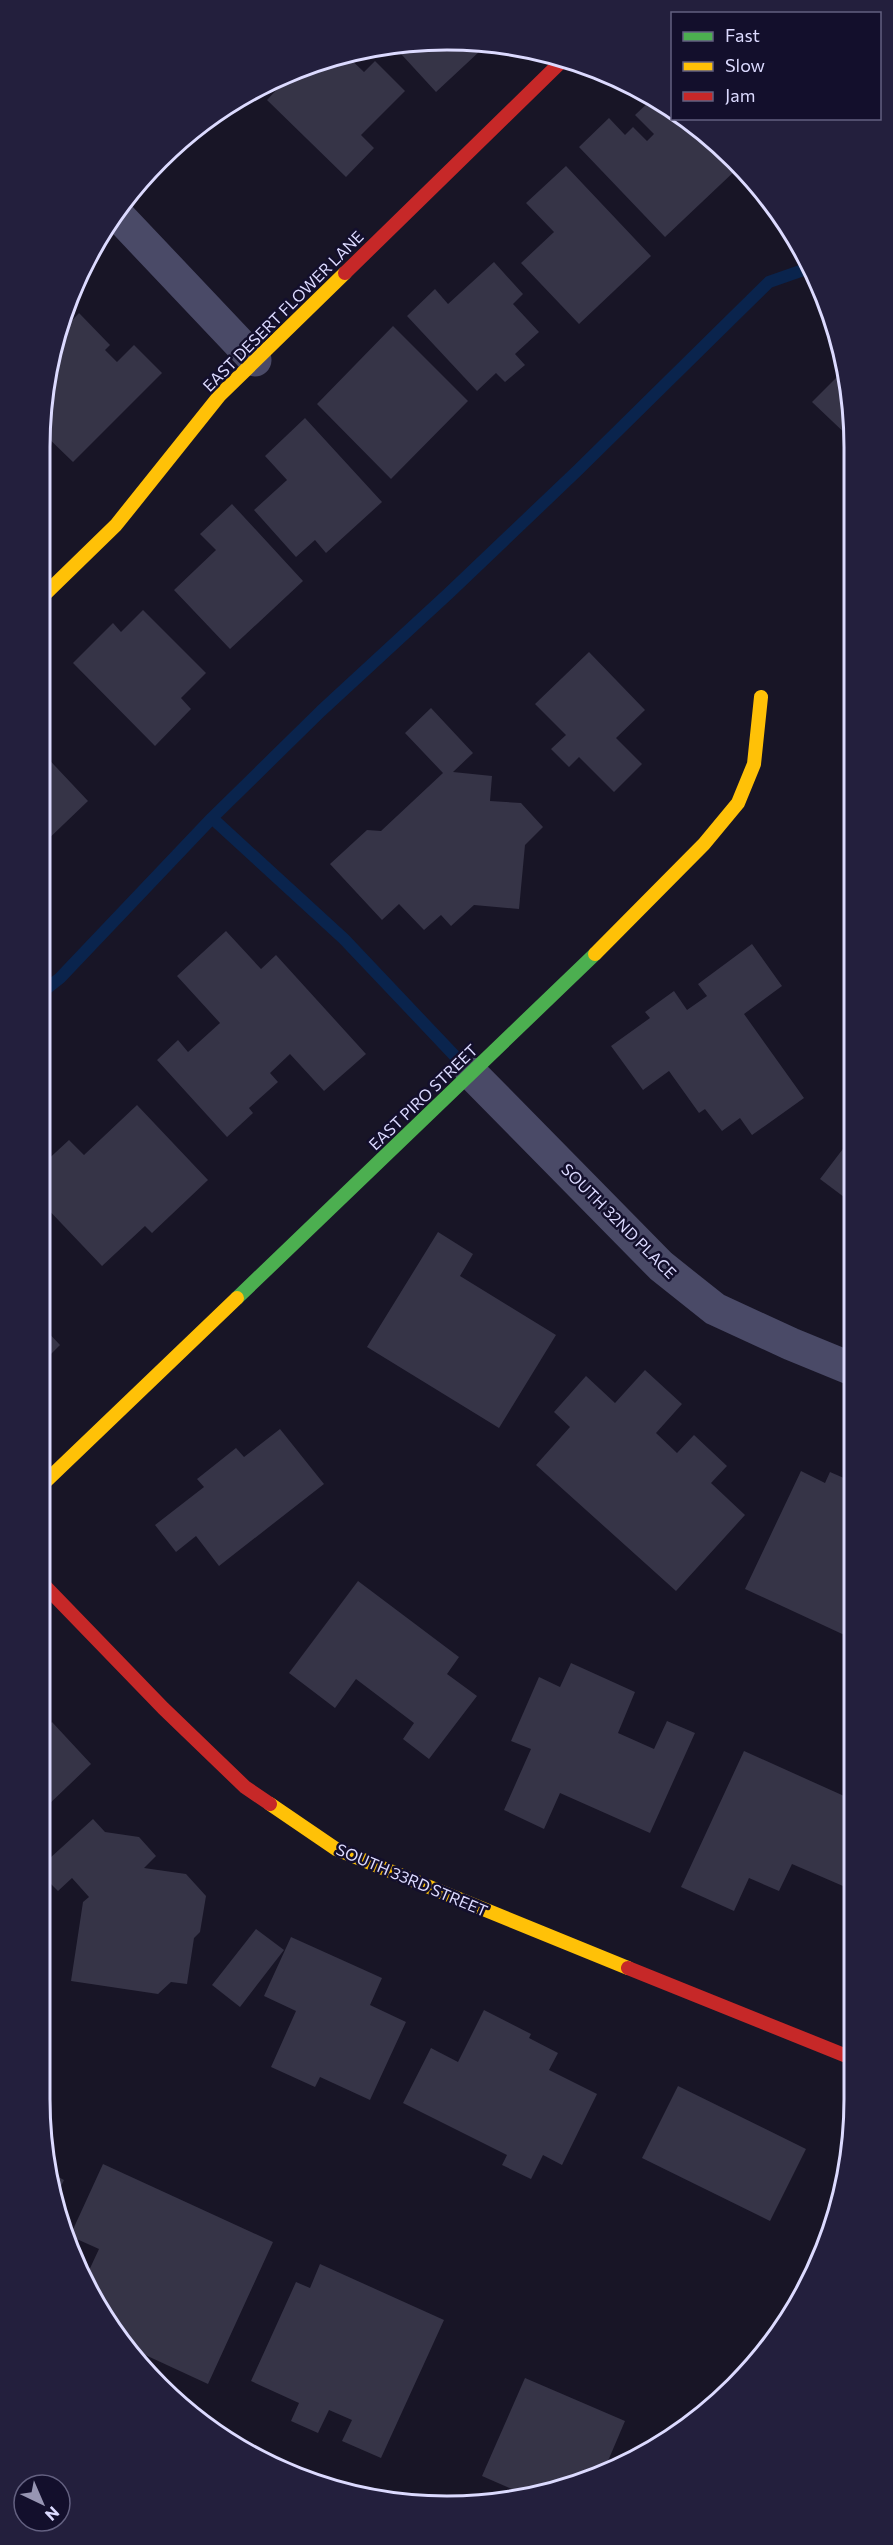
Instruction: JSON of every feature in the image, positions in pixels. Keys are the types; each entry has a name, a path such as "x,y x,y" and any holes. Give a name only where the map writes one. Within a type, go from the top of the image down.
{"street":[{"name":"EAST DESERT FLOWER LANE","path":"50,589 116,525 220,395 557,66"},
{"path":"121,219 255,360"},
{"name":"EAST PIRO STREET","path":"50,1477 472,1074 645,906 704,844 738,803 754,764 760,697"},
{"name":"SOUTH 32ND PLACE","path":"472,1074 661,1266 715,1309 844,1366"},
{"name":"SOUTH 33RD STREET","path":"50,1591 163,1708 244,1787 336,1849 844,2055"}],"building":[{"path":"421,50 480,51 436,92 400,52"},
{"path":"352,61 364,72 375,61 405,91 361,135 374,148 346,177 267,100 280,86"},
{"path":"647,104 688,132 733,173 665,237 579,147 609,118 625,135 633,127 647,141 654,134 635,115"},
{"path":"566,166 651,256 579,324 521,263 554,232 526,203"},
{"path":"494,262 523,294 513,304 539,332 515,354 525,365 505,382 496,373 477,391 407,316 435,289 448,304"},
{"path":"79,313 110,345 105,350 117,362 134,345 162,373 73,462 50,440 50,421 57,369 70,323"},
{"path":"393,326 468,401 391,479 317,404"},
{"path":"837,377 843,432 812,402"},
{"path":"305,418 382,502 326,553 315,540 296,557 254,510 287,480 265,456"},
{"path":"232,504 303,581 230,649 174,590 216,550 200,534"},
{"path":"143,610 206,673 181,698 191,709 155,746 73,663 113,623 121,632"},
{"path":"589,652 645,710 616,738 642,764 614,792 579,757 569,767 551,749 566,735 535,704"},
{"path":"431,708 473,753 453,772 492,776 490,801 521,803 543,827 525,845 519,909 474,905 451,926 441,915 424,930 399,904 382,920 330,864 367,830 381,831 443,773 405,733"},
{"path":"50,761 88,801 50,837"},
{"path":"226,931 261,969 276,955 366,1054 324,1091 290,1054 270,1073 278,1082 249,1108 253,1113 227,1137 157,1060 178,1040 188,1052 220,1023 177,976"},
{"path":"752,944 782,986 744,1014 804,1098 752,1135 740,1118 722,1131 705,1109 699,1113 669,1071 643,1090 611,1046 650,1018 645,1012 674,991 687,1010 707,996 698,984"},
{"path":"137,1105 208,1180 152,1233 145,1226 102,1266 50,1211 50,1158 69,1140 84,1155"},
{"path":"844,1148 844,1197 820,1179"},
{"path":"438,1232 473,1254 460,1276 556,1335 499,1428 367,1347"},
{"path":"50,1334 60,1345 50,1355"},
{"path":"645,1370 682,1404 656,1433 677,1453 694,1435 727,1466 711,1483 745,1515 676,1591 536,1465 570,1427 554,1412 586,1376 615,1403"},
{"path":"280,1429 324,1484 219,1566 196,1536 176,1552 155,1525 204,1487 197,1479 236,1448 244,1457"},
{"path":"801,1471 825,1483 830,1472 844,1478 844,1635 745,1589"},
{"path":"358,1581 459,1657 447,1674 477,1696 429,1759 403,1739 414,1723 356,1679 335,1708 289,1673"},
{"path":"571,1663 635,1692 618,1733 654,1749 667,1721 695,1733 650,1833 560,1793 544,1829 504,1810 531,1749 511,1741 539,1677 560,1687"},
{"path":"52,1722 91,1764 50,1803 50,1724"},
{"path":"744,1751 844,1796 843,1886 792,1864 779,1891 749,1878 734,1911 681,1887"},
{"path":"93,1819 105,1832 139,1837 156,1856 144,1868 186,1874 206,1896 200,1932 194,1938 187,1984 171,1982 158,1994 71,1981 83,1902 89,1897 72,1878 58,1891 50,1883 50,1858"},
{"path":"256,1929 284,1950 240,2007 212,1985"},
{"path":"291,1937 382,1978 370,2005 406,2022 370,2100 320,2077 315,2087 271,2067 296,2011 264,1996"},
{"path":"484,2010 531,2034 529,2038 558,2053 549,2070 597,2094 562,2165 543,2155 531,2179 502,2165 507,2155 403,2103 431,2048 458,2062"},
{"path":"678,2086 806,2149 770,2221 642,2158"},
{"path":"103,2164 273,2242 208,2384 143,2354 116,2319 90,2274 89,2271 99,2249 76,2239 73,2230"},
{"path":"57,2176 64,2180 60,2188"},
{"path":"320,2264 444,2320 381,2458 342,2441 352,2420 329,2410 318,2433 291,2421 299,2403 251,2381 296,2282 310,2288"},
{"path":"525,2378 625,2421 608,2461 598,2465 549,2482 513,2490 482,2476"}],"waterway":[{"path":"50,986 212,818 321,711 578,470 769,282 803,270"},
{"path":"212,818 344,939 471,1073"}],"traffic: fast":[{"path":"237,1298 595,954"}],"traffic: slow":[{"path":"50,589 116,525 220,395 345,273"},
{"path":"595,954 704,844 738,803 754,764 761,697"},
{"path":"50,1477 237,1298"},
{"path":"270,1804 336,1849 628,1968"}],"traffic: jam":[{"path":"345,273 557,66"},
{"path":"50,1591 163,1708 245,1787 270,1804"},
{"path":"628,1968 844,2055"}]}
